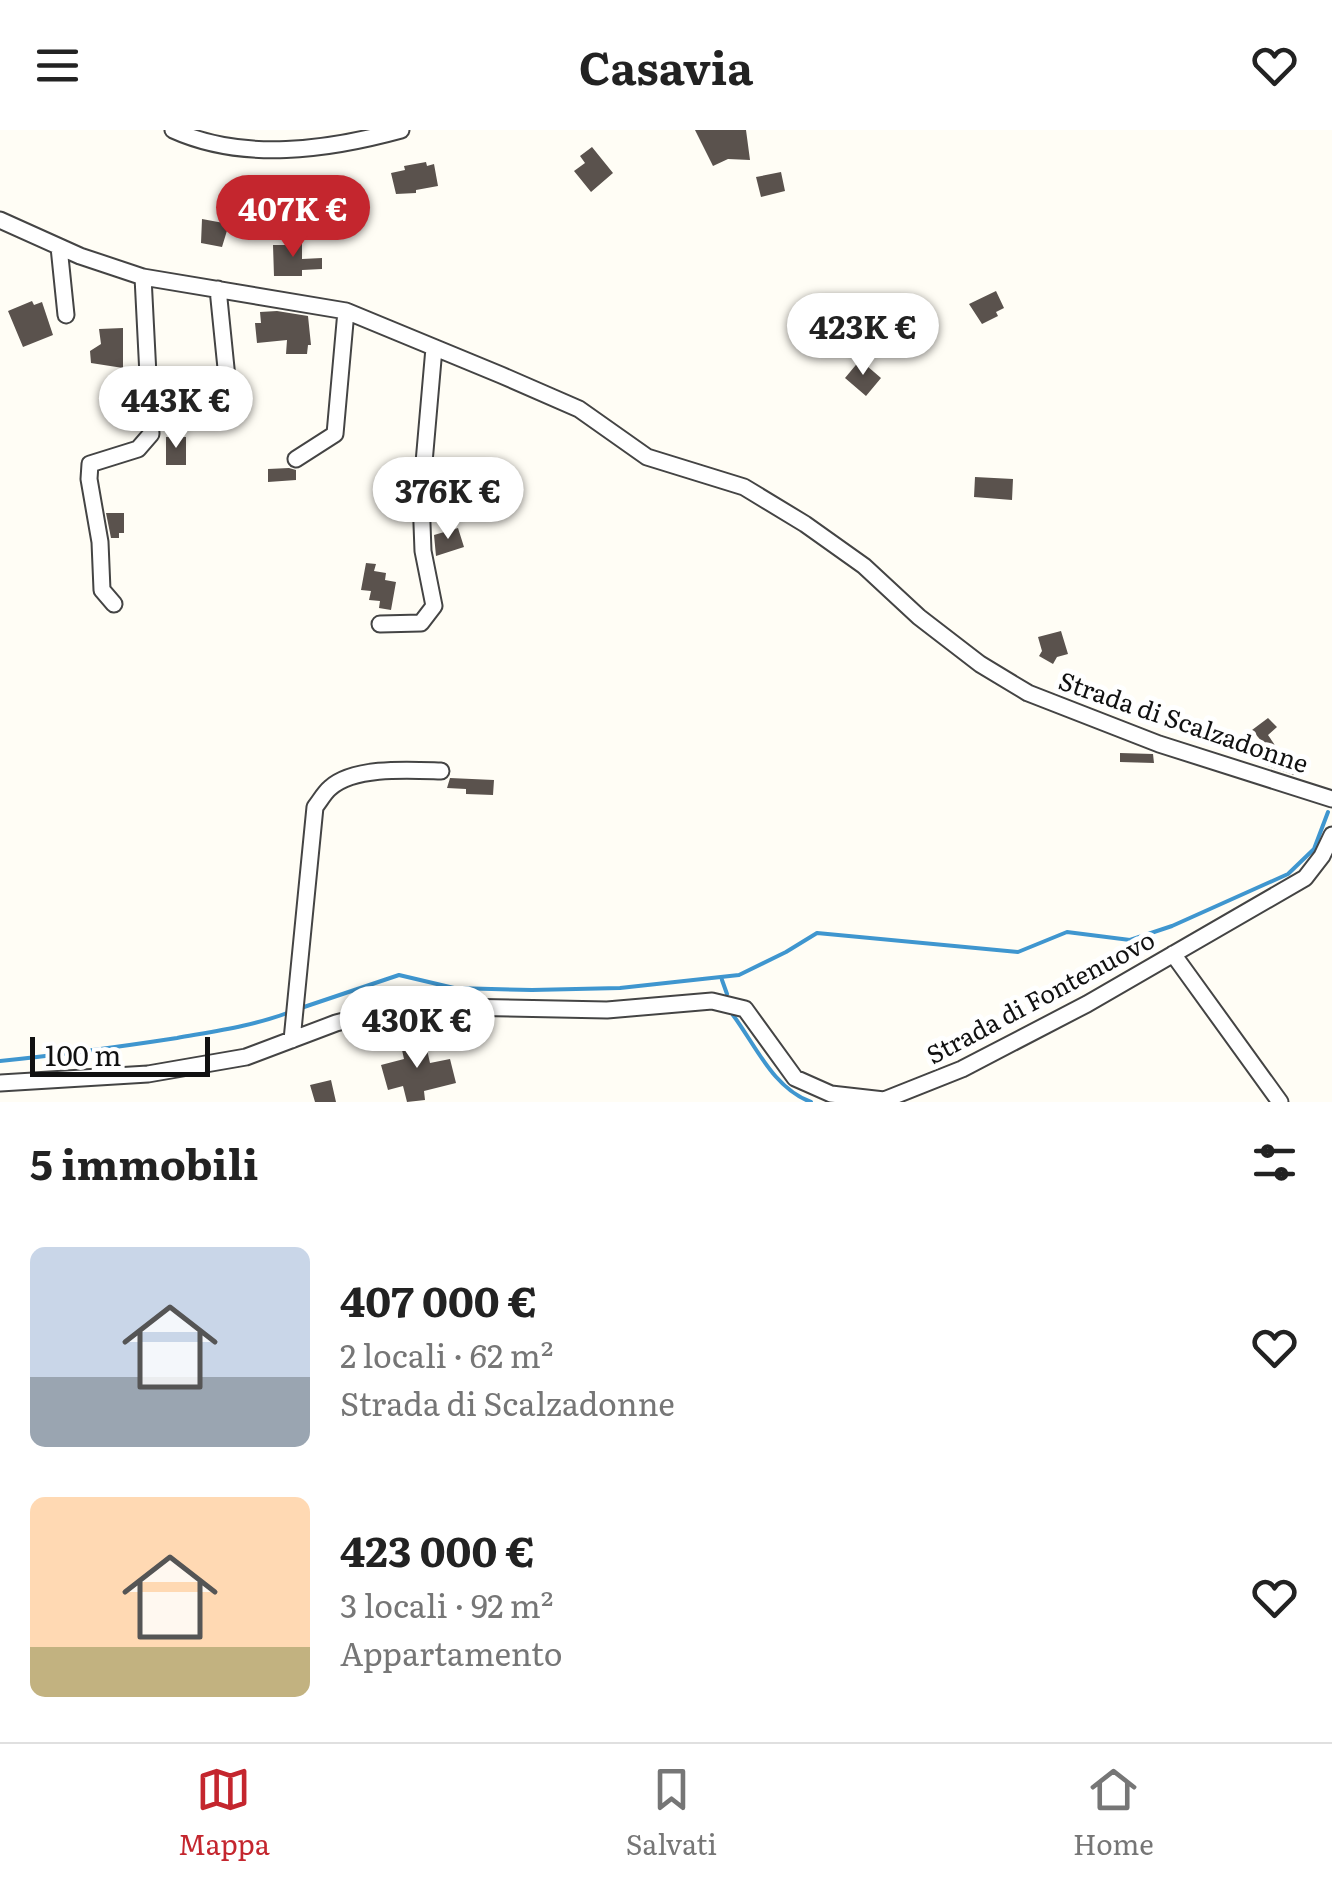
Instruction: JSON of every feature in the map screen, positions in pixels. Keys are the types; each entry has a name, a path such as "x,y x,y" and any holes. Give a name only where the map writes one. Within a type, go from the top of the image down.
{"street":[{"path":"173,130 204,144 234,150 297,148 401,130"},
{"name":"Strada di Scalzadonne","path":"0,220 143,277 346,311 580,409 648,457 744,487 849,556 980,664 1028,693 1160,744 1332,799"},
{"path":"60,247 66,315"},
{"path":"114,604 102,590 100,542 88,479 90,464 138,449 151,434 143,277"},
{"path":"218,289 227,378"},
{"path":"296,459 334,434 346,311"},
{"path":"380,624 421,623 434,606 422,551 421,498 434,348"},
{"path":"292,1040 316,808 331,786 353,777 389,770 441,771"},
{"name":"Strada di Fontenuovo","path":"0,1083 148,1074 246,1058 336,1022 402,1006 607,1010 712,1001 745,1009 795,1078 832,1094 884,1100 962,1069 1087,1004 1305,878 1332,835"},
{"path":"1173,954 1280,1102"}],"building":[{"path":"695,130 746,130 750,160 728,159 713,166"},
{"path":"592,147 613,173 591,192 574,171 585,163 580,156"},
{"path":"426,162 427,166 434,164 438,186 396,194 391,173"},
{"path":"781,172 785,191 761,197 756,177"},
{"path":"202,219 229,224 222,247 201,243"},
{"path":"302,240 302,259 322,258 322,269 302,270 302,276 274,276 273,245"},
{"path":"996,291 1004,308 982,324 969,304"},
{"path":"32,301 34,305 42,302 53,335 23,347 8,311"},
{"path":"260,312 308,316 311,345 307,354 286,354 287,340 257,343 255,323 261,323"},
{"path":"123,328 123,368 91,363 90,351 101,344 99,329"},
{"path":"860,360 881,378 866,396 845,378"},
{"path":"166,437 186,437 186,465 166,465"},
{"path":"268,469 296,470 296,480 268,482"},
{"path":"975,477 1013,479 1012,500 974,497"},
{"path":"469,485 474,502 468,504 470,513 459,516 451,490"},
{"path":"106,513 124,513 124,533 119,533 119,538 111,538"},
{"path":"458,528 464,547 436,556 434,535"},
{"path":"366,563 376,564 374,571 386,573 385,580 396,582 391,610 379,608 380,601 369,600 371,591 361,590"},
{"path":"1061,631 1068,654 1057,657 1053,664 1039,656 1042,651 1038,637"},
{"path":"1268,718 1277,727 1268,735 1281,754 1300,760 1294,775 1265,765 1270,751 1252,730"},
{"path":"1120,753 1153,754 1154,763 1120,762"},
{"path":"450,778 494,780 493,795 466,794 466,789 447,788"},
{"path":"424,1036 430,1063 450,1059 456,1083 424,1091 425,1100 407,1102 403,1086 388,1090 381,1065 404,1059 400,1041"},
{"path":"331,1080 336,1102 315,1102 310,1085"}],"waterway":[{"path":"301,1008 399,975 454,988 532,990 620,988 739,975 817,933 1018,952 1067,932 1130,940 1172,926 1288,874 1314,849 1328,812"},
{"path":"722,980 727,994"},
{"path":"0,1061 177,1038 248,1025 290,1012"},
{"path":"733,1015 766,1065 786,1087 811,1102"}]}
